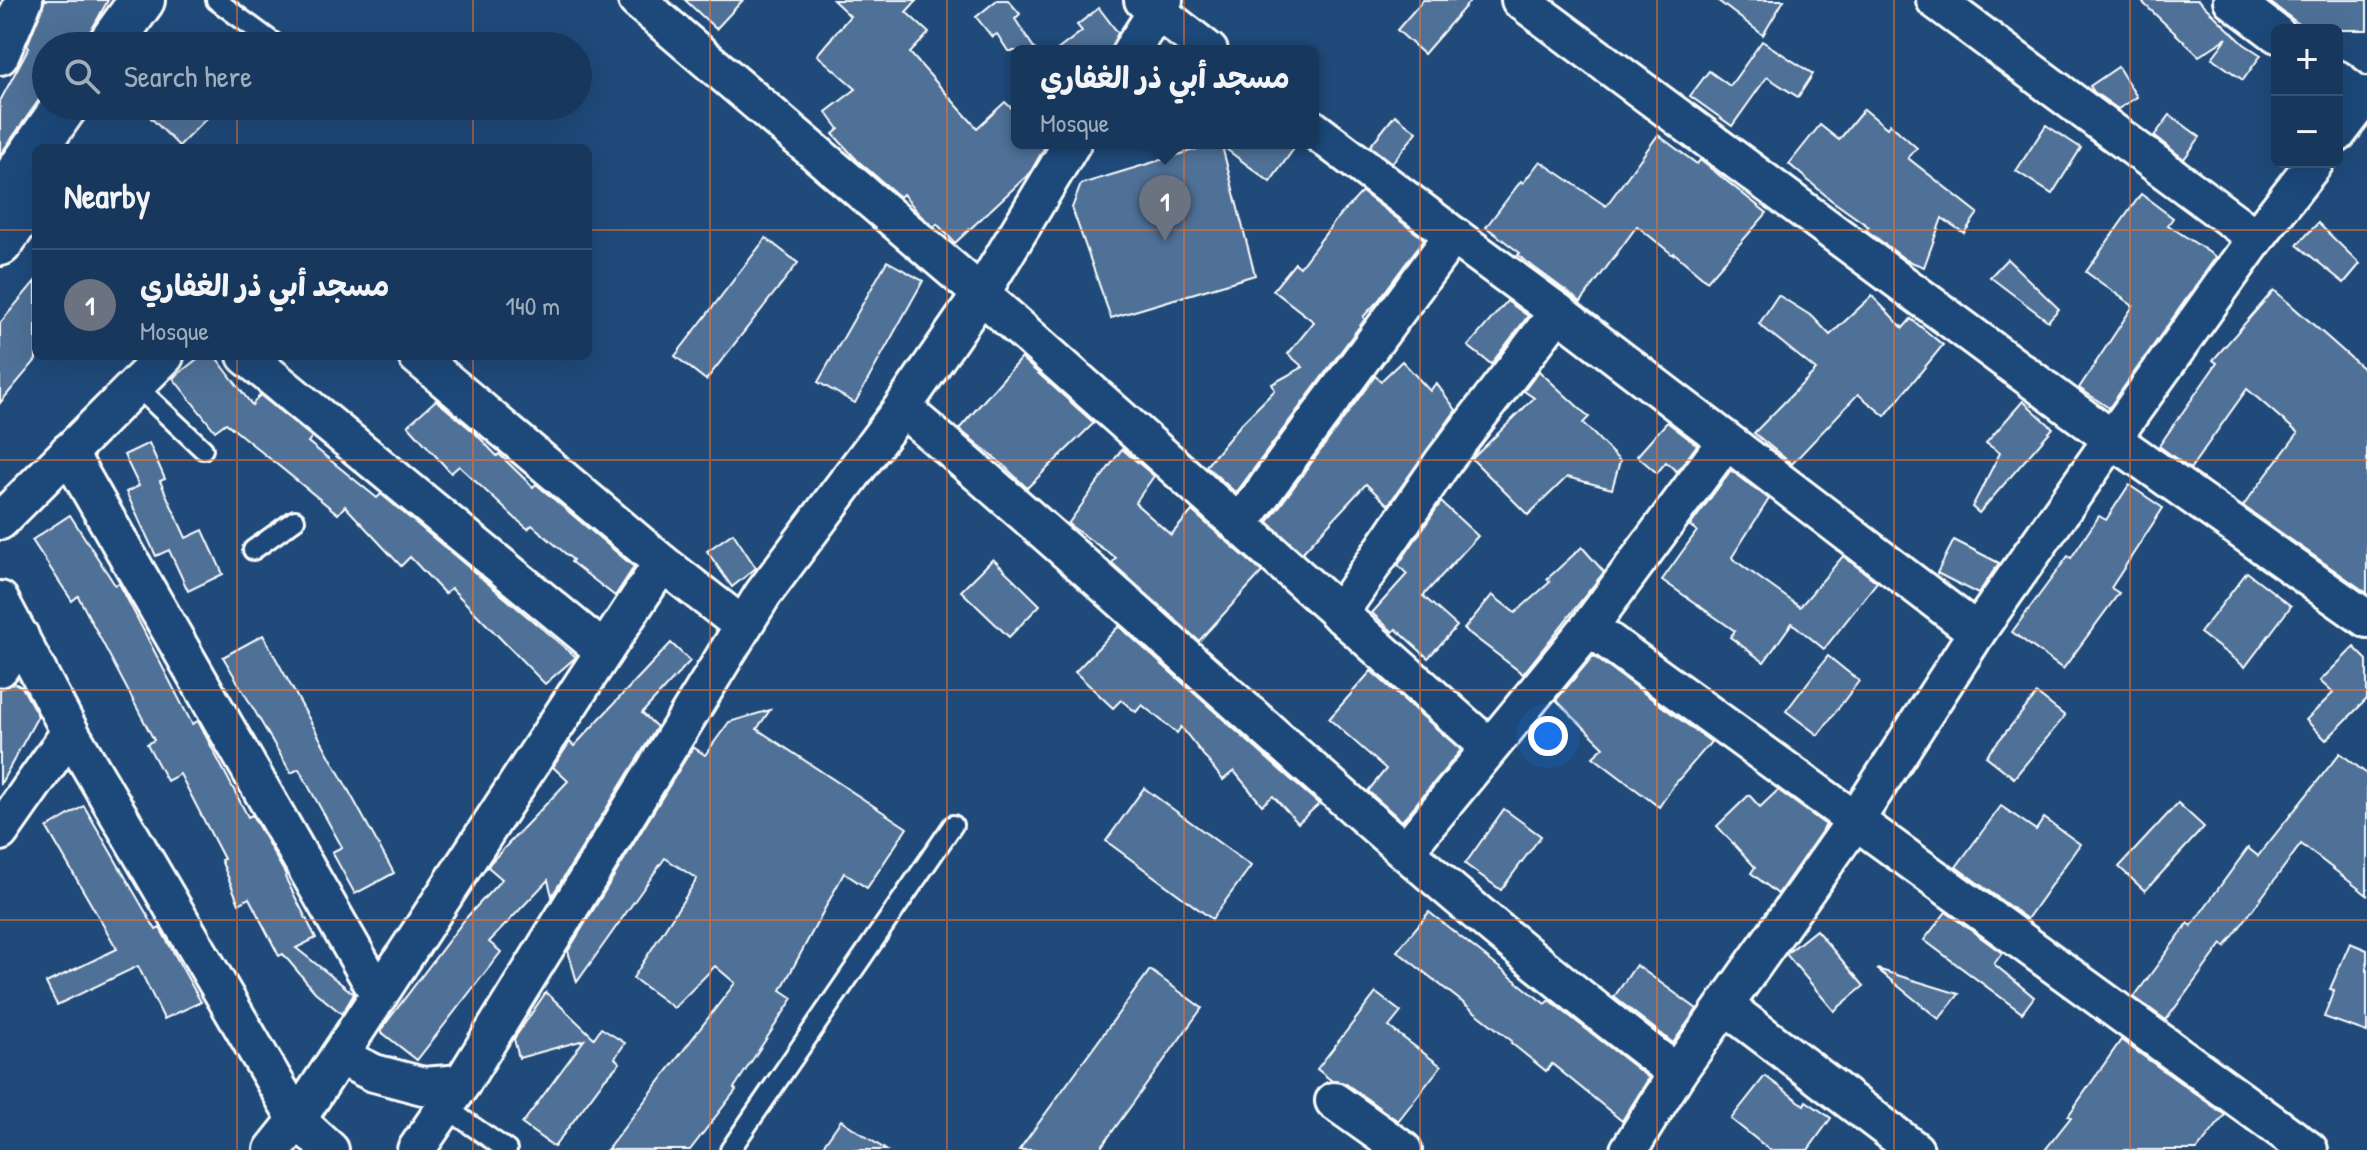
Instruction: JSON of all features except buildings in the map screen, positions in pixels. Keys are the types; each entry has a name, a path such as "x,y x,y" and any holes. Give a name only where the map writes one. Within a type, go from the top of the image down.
{"main road":[{"path":"119,32 142,0"},
{"path":"151,32 174,0"},
{"path":"38,144 55,120"},
{"path":"71,144 88,120"},
{"path":"0,199 32,153"},
{"path":"0,243 32,199"}],"street":[{"path":"0,56 24,0"},
{"path":"637,0 981,294 1489,747"},
{"path":"1520,0 2112,439 2367,619"},
{"path":"1935,0 2256,238"},
{"path":"2232,0 2271,29"},
{"path":"1134,45 1155,4 1202,45"},
{"path":"2343,123 2359,94"},
{"path":"1319,134 1977,632"},
{"path":"416,1150 763,594 902,408 981,294 1068,149"},
{"path":"1629,1150 1677,1073 1855,821 1977,632 2256,238 2310,168"},
{"path":"1239,525 1453,235"},
{"path":"1339,614 1443,462 1558,312"},
{"path":"0,521 161,360"},
{"path":"251,360 604,651"},
{"path":"422,360 662,563 743,626"},
{"path":"902,408 1015,504 1274,737 1677,1073"},
{"path":"1406,850 1589,627 1726,441"},
{"path":"68,452 379,995"},
{"path":"273,1150 297,1120 662,563"},
{"path":"0,600 70,732 297,1120 330,1150"},
{"path":"1589,627 2309,1150"},
{"path":"0,668 20,636"},
{"path":"0,832 70,732"},
{"path":"1725,1006 1915,1150"},
{"path":"339,1056 374,1073 453,1095"},
{"path":"1334,1101 1403,1150"}],"lane":[{"path":"216,0 259,32"},
{"path":"136,386 203,449"},
{"path":"253,550 295,520"},
{"path":"730,1150 953,825"},
{"path":"453,1095 507,1150"}],"place":[{"name":"مسجد أبي ذر الغفاري","path":"1165,241"}]}
